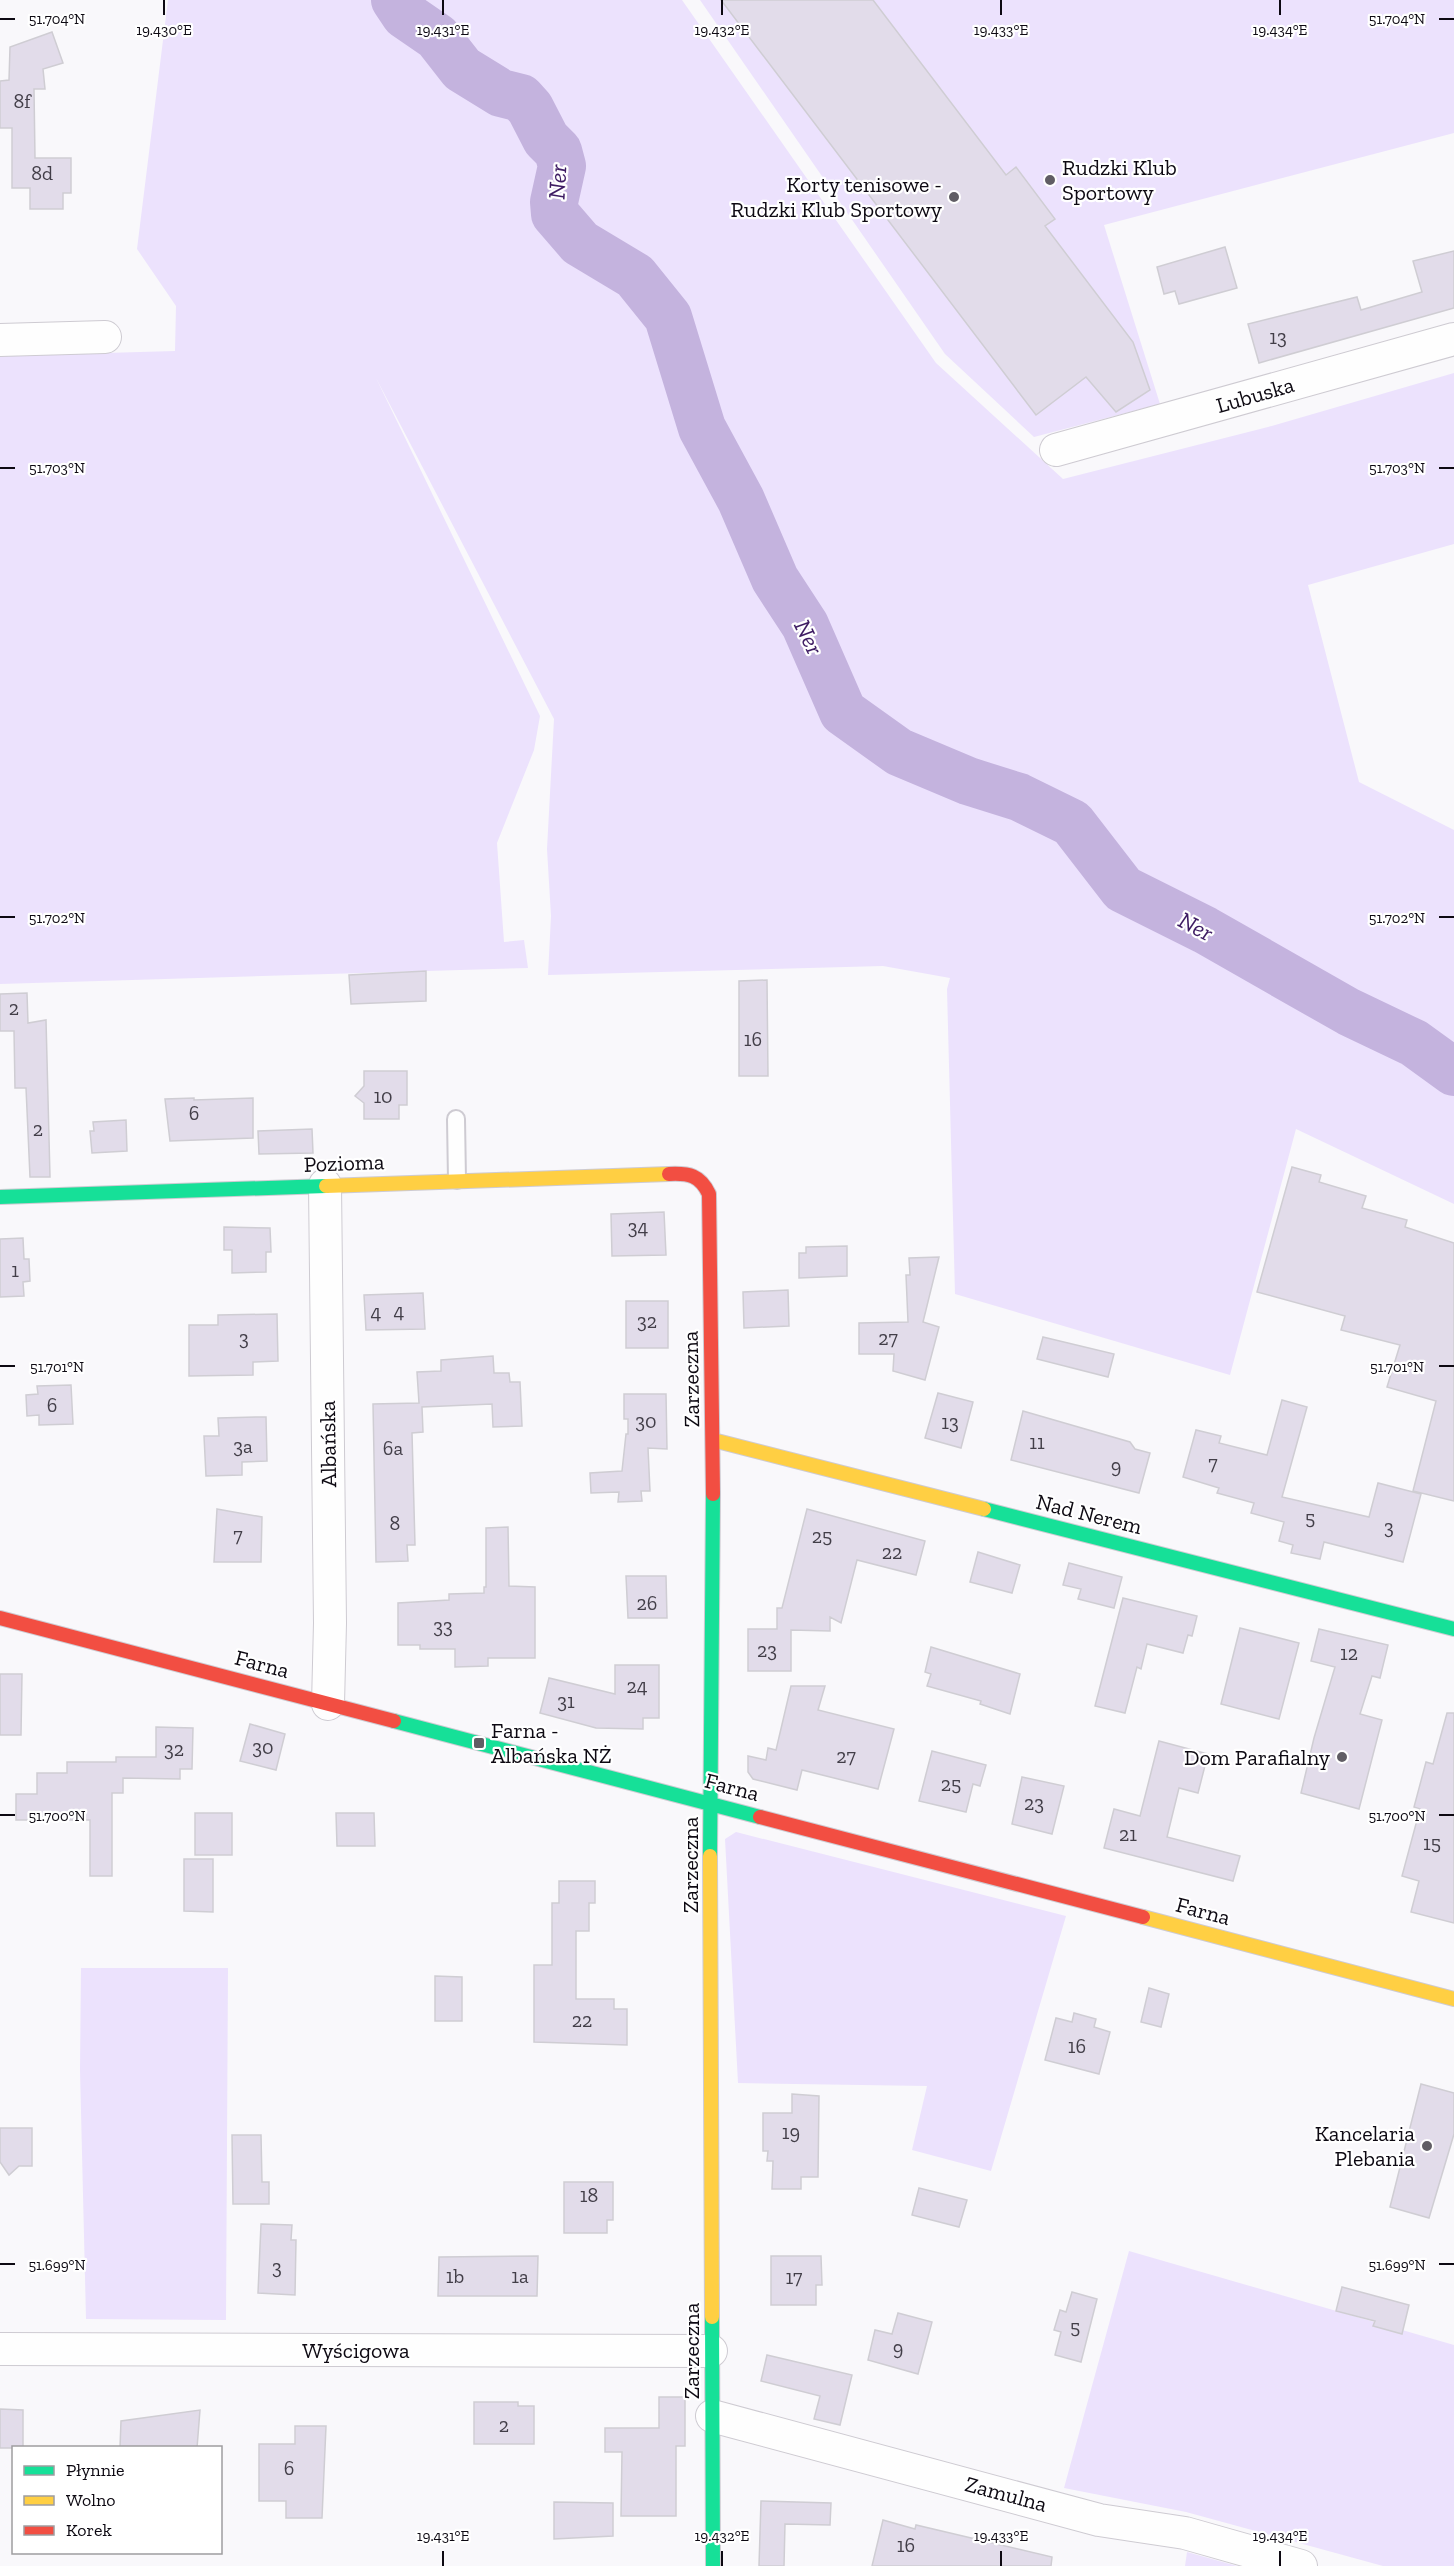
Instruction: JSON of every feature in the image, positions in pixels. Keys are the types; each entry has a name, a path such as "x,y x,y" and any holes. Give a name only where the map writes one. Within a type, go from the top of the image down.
{"street":[{"path":"0,340 105,338"},
{"name":"Lubuska","path":"1056,450 1454,339"},
{"name":"Pozioma","path":"0,1197 689,1173"},
{"name":"Zarzeczna","path":"689,1173 698,1177 709,1194 714,1440 710,1803 713,2566"},
{"name":"Albańska","path":"325,1185 330,1611 328,1704"},
{"name":"Nad Nerem","path":"714,1440 1454,1629"},
{"name":"Farna","path":"0,1618 1454,1999"},
{"name":"Wyścigowa","path":"0,2349 711,2351"},
{"name":"Zamulna","path":"712,2416 1099,2520 1185,2534 1301,2566"}],"lane":[{"path":"456,1119 457,1180"}],"shaded area":[{"path":"168,0 682,0 936,363 1063,479 1268,427 1454,373 1454,544 1308,585 1359,782 1454,830 1454,1204 1296,1129 1230,1375 955,1294 947,989 950,978 883,966 548,975 551,916 547,849 554,719 376,378 540,716 534,750 497,843 504,942 524,940 528,968 0,984 0,356 175,351 176,306 137,249"},
{"name":"Rudzki Klub Sportowy","path":"700,0 1454,0 1454,133 1104,225 1160,404 1034,437 945,354"},
{"path":"736,1832 1066,1916 991,2171 912,2150 927,2086 738,2083 725,1839"},
{"path":"81,1968 228,1968 226,2320 86,2319 80,2070"},
{"path":"1129,2251 1454,2345 1454,2566 1383,2566 1186,2512 1064,2488"},
{"path":"1187,2552 1237,2566 1185,2566"}],"building":[{"name":"Korty tenisowe - Rudzki Klub Sportowy","path":"721,0 873,0 1006,175 1016,167 1055,219 1045,226 1133,342 1150,390 1116,412 1086,377 1036,415"},
{"path":"52,32 63,63 43,69 45,89 34,89 35,158 71,158 71,193 63,193 63,209 30,209 30,188 12,188 12,128 0,128 0,81 9,80 10,47"},
{"path":"1225,247 1237,288 1179,304 1175,291 1164,294 1157,267"},
{"path":"1454,251 1454,308 1259,363 1248,324 1357,297 1361,310 1422,292 1413,261"},
{"path":"426,971 426,1001 351,1004 349,975"},
{"path":"767,980 768,1076 739,1076 739,981"},
{"path":"27,993 28,1023 46,1020 50,1177 30,1177 26,1088 15,1088 14,1031 0,1031 0,994"},
{"path":"364,1071 407,1071 407,1105 399,1105 399,1119 364,1119 364,1103 355,1096 364,1086"},
{"path":"194,1098 194,1100 253,1098 253,1138 170,1141 165,1099"},
{"path":"126,1120 127,1151 92,1153 90,1131 94,1131 93,1122"},
{"path":"312,1129 313,1153 259,1154 258,1131"},
{"path":"1292,1167 1321,1175 1319,1182 1366,1196 1362,1208 1407,1220 1405,1227 1454,1243 1454,1501 1413,1491 1436,1401 1387,1387 1400,1345 1341,1330 1345,1316 1257,1292"},
{"path":"664,1212 666,1255 612,1256 611,1214"},
{"path":"224,1227 270,1228 271,1252 266,1252 266,1272 232,1273 232,1250 224,1250"},
{"path":"23,1238 24,1259 29,1259 30,1281 23,1282 24,1296 0,1297 0,1239"},
{"path":"847,1246 847,1276 799,1278 799,1253 806,1253 806,1247"},
{"path":"939,1257 923,1322 939,1327 925,1380 893,1371 894,1354 859,1354 859,1323 908,1322 906,1275 910,1275 909,1258"},
{"path":"788,1290 789,1326 744,1328 743,1292"},
{"path":"423,1293 425,1329 366,1330 364,1295"},
{"path":"626,1301 668,1301 668,1348 626,1348"},
{"path":"277,1314 278,1361 253,1362 253,1375 189,1376 189,1325 218,1325 218,1315"},
{"path":"1043,1337 1114,1354 1108,1377 1037,1359"},
{"path":"493,1356 494,1373 509,1373 510,1382 520,1382 522,1426 493,1427 492,1404 422,1407 423,1432 412,1433 415,1545 407,1545 408,1561 376,1562 373,1404 419,1403 417,1372 441,1371 441,1360"},
{"path":"71,1385 73,1424 39,1425 39,1415 27,1416 26,1395 38,1394 37,1386"},
{"path":"938,1393 973,1402 961,1448 925,1438"},
{"path":"624,1394 666,1394 667,1449 648,1448 650,1491 641,1491 642,1501 618,1502 619,1492 591,1493 590,1473 622,1471 626,1434 628,1434 628,1419 624,1419"},
{"path":"1282,1400 1307,1407 1282,1497 1369,1517 1378,1483 1421,1494 1403,1562 1324,1542 1320,1559 1291,1553 1293,1545 1279,1541 1284,1522 1251,1513 1254,1503 1217,1493 1219,1488 1183,1477 1196,1430 1221,1436 1219,1443 1267,1455"},
{"path":"1023,1411 1130,1442 1135,1449 1150,1453 1139,1493 1011,1460"},
{"path":"266,1417 267,1461 242,1462 242,1475 206,1476 204,1436 219,1436 218,1418"},
{"path":"217,1509 262,1517 261,1562 214,1562"},
{"path":"807,1509 925,1541 916,1575 857,1560 841,1623 830,1617 830,1631 791,1630 791,1671 748,1671 748,1629 777,1629 777,1608 782,1608"},
{"path":"508,1527 509,1586 535,1587 535,1658 488,1658 488,1666 455,1667 455,1649 420,1649 420,1645 398,1645 398,1603 449,1600 449,1594 484,1593 484,1587 486,1587 486,1528"},
{"path":"978,1552 1020,1565 1012,1593 970,1582"},
{"path":"1069,1563 1122,1577 1114,1608 1078,1599 1081,1589 1063,1585"},
{"path":"626,1576 666,1576 667,1618 628,1618"},
{"path":"1123,1598 1197,1616 1192,1636 1188,1635 1183,1653 1147,1644 1141,1669 1137,1667 1125,1713 1095,1706"},
{"path":"1240,1628 1299,1643 1279,1719 1221,1704"},
{"path":"1319,1629 1388,1645 1380,1678 1372,1676 1360,1714 1382,1720 1359,1809 1301,1793 1335,1667 1311,1661"},
{"path":"931,1647 1020,1674 1010,1714 980,1704 981,1701 927,1686 931,1674 925,1672"},
{"path":"615,1665 659,1665 659,1718 643,1718 643,1729 596,1728 540,1713 549,1678 615,1694"},
{"path":"0,1674 22,1674 21,1735 0,1735"},
{"path":"791,1686 825,1686 818,1710 894,1729 878,1789 802,1770 797,1790 753,1779 748,1772 748,1756 766,1760 768,1748 776,1750"},
{"path":"1447,1713 1454,1713 1454,1923 1411,1912 1419,1881 1402,1876 1420,1809 1414,1807 1426,1762 1433,1764"},
{"path":"250,1724 285,1734 276,1770 240,1761"},
{"path":"156,1727 193,1728 192,1769 180,1769 180,1779 123,1778 123,1793 112,1793 112,1876 90,1876 90,1820 16,1820 16,1794 37,1794 37,1773 67,1773 67,1762 116,1762 116,1757 156,1757"},
{"path":"1159,1741 1208,1754 1198,1793 1179,1788 1167,1837 1240,1856 1233,1881 1104,1848 1114,1809 1140,1816"},
{"path":"932,1751 986,1765 980,1786 973,1784 966,1812 919,1801"},
{"path":"1022,1777 1064,1786 1052,1834 1012,1824"},
{"path":"195,1813 232,1813 232,1855 195,1855"},
{"path":"336,1813 374,1813 375,1846 337,1846"},
{"path":"184,1859 213,1859 213,1912 184,1911"},
{"path":"559,1881 595,1881 595,1903 589,1903 589,1931 576,1931 576,1999 614,1999 614,2009 627,2009 627,2045 534,2042 534,1965 552,1965 552,1903 559,1903"},
{"path":"435,1976 462,1977 462,2021 435,2021"},
{"path":"1149,1988 1169,1994 1161,2027 1141,2022"},
{"path":"1074,2013 1096,2019 1094,2027 1110,2032 1099,2074 1045,2060 1056,2018 1072,2022"},
{"name":"Kancelaria Plebania","path":"1421,2084 1454,2093 1454,2134 1429,2218 1390,2207"},
{"path":"792,2094 819,2096 818,2177 801,2177 801,2189 772,2189 773,2161 767,2161 768,2151 763,2151 763,2113 792,2113"},
{"path":"0,2128 32,2128 32,2166 19,2166 9,2175 0,2162"},
{"path":"232,2135 261,2135 262,2182 269,2182 269,2204 233,2204"},
{"path":"564,2182 613,2182 613,2220 607,2220 607,2233 564,2233"},
{"path":"919,2188 967,2200 959,2227 912,2215"},
{"path":"261,2224 292,2225 291,2240 296,2240 295,2295 258,2293"},
{"path":"538,2256 537,2296 438,2296 439,2257"},
{"path":"771,2256 821,2256 822,2285 816,2285 816,2305 771,2305"},
{"path":"1342,2287 1409,2305 1402,2334 1373,2326 1375,2321 1336,2311"},
{"path":"1072,2292 1097,2299 1081,2362 1055,2355 1061,2332 1054,2330 1060,2310 1066,2312"},
{"path":"898,2313 932,2322 918,2374 868,2360 875,2330 892,2334"},
{"path":"767,2355 852,2375 840,2425 814,2419 820,2396 761,2381"},
{"path":"659,2397 685,2397 685,2446 676,2446 676,2516 621,2516 622,2452 605,2452 605,2428 659,2428"},
{"path":"474,2402 518,2402 518,2406 534,2406 534,2444 474,2444"},
{"path":"0,2409 23,2410 23,2446 0,2448"},
{"path":"200,2410 197,2446 120,2446 121,2421"},
{"path":"295,2426 326,2426 322,2518 286,2518 286,2501 259,2501 259,2444 295,2444"},
{"path":"761,2501 831,2503 830,2525 785,2524 784,2566 759,2566"},
{"path":"554,2502 613,2503 613,2536 554,2539"},
{"path":"883,2520 915,2529 916,2525 1052,2557 1051,2566 872,2566"}],"waterway":[{"name":"Ner","path":"395,0 405,15 437,37 462,69 501,93 521,98 530,108 546,139 558,151 562,166 554,202 555,214 580,243 635,276 668,317 702,428 741,500 775,579 805,625 843,712 899,752 968,781 1019,797 1072,823 1123,889 1205,930 1349,1012 1414,1043 1454,1072"}],"traffic: fast":[{"path":"0,1197 326,1186"},
{"path":"710,1856 713,1494"},
{"path":"984,1509 1454,1629"},
{"path":"394,1721 760,1817"},
{"path":"712,2317 713,2566"}],"traffic: slow":[{"path":"326,1186 669,1174"},
{"path":"713,1440 984,1509"},
{"path":"710,1856 712,2317"},
{"path":"1143,1917 1454,1999"}],"traffic: jam":[{"path":"669,1174 693,1176 702,1183 709,1194 713,1494"},
{"path":"0,1618 394,1721"},
{"path":"760,1817 1143,1917"}],"place":[{"name":"Rudzki Klub Sportowy","path":"1050,180"},
{"name":"Korty tenisowe - Rudzki Klub Sportowy","path":"954,197"},
{"name":"Farna - Albańska NŻ","path":"479,1743"},
{"name":"Dom Parafialny","path":"1342,1757"},
{"name":"Kancelaria Plebania","path":"1427,2146"}]}
